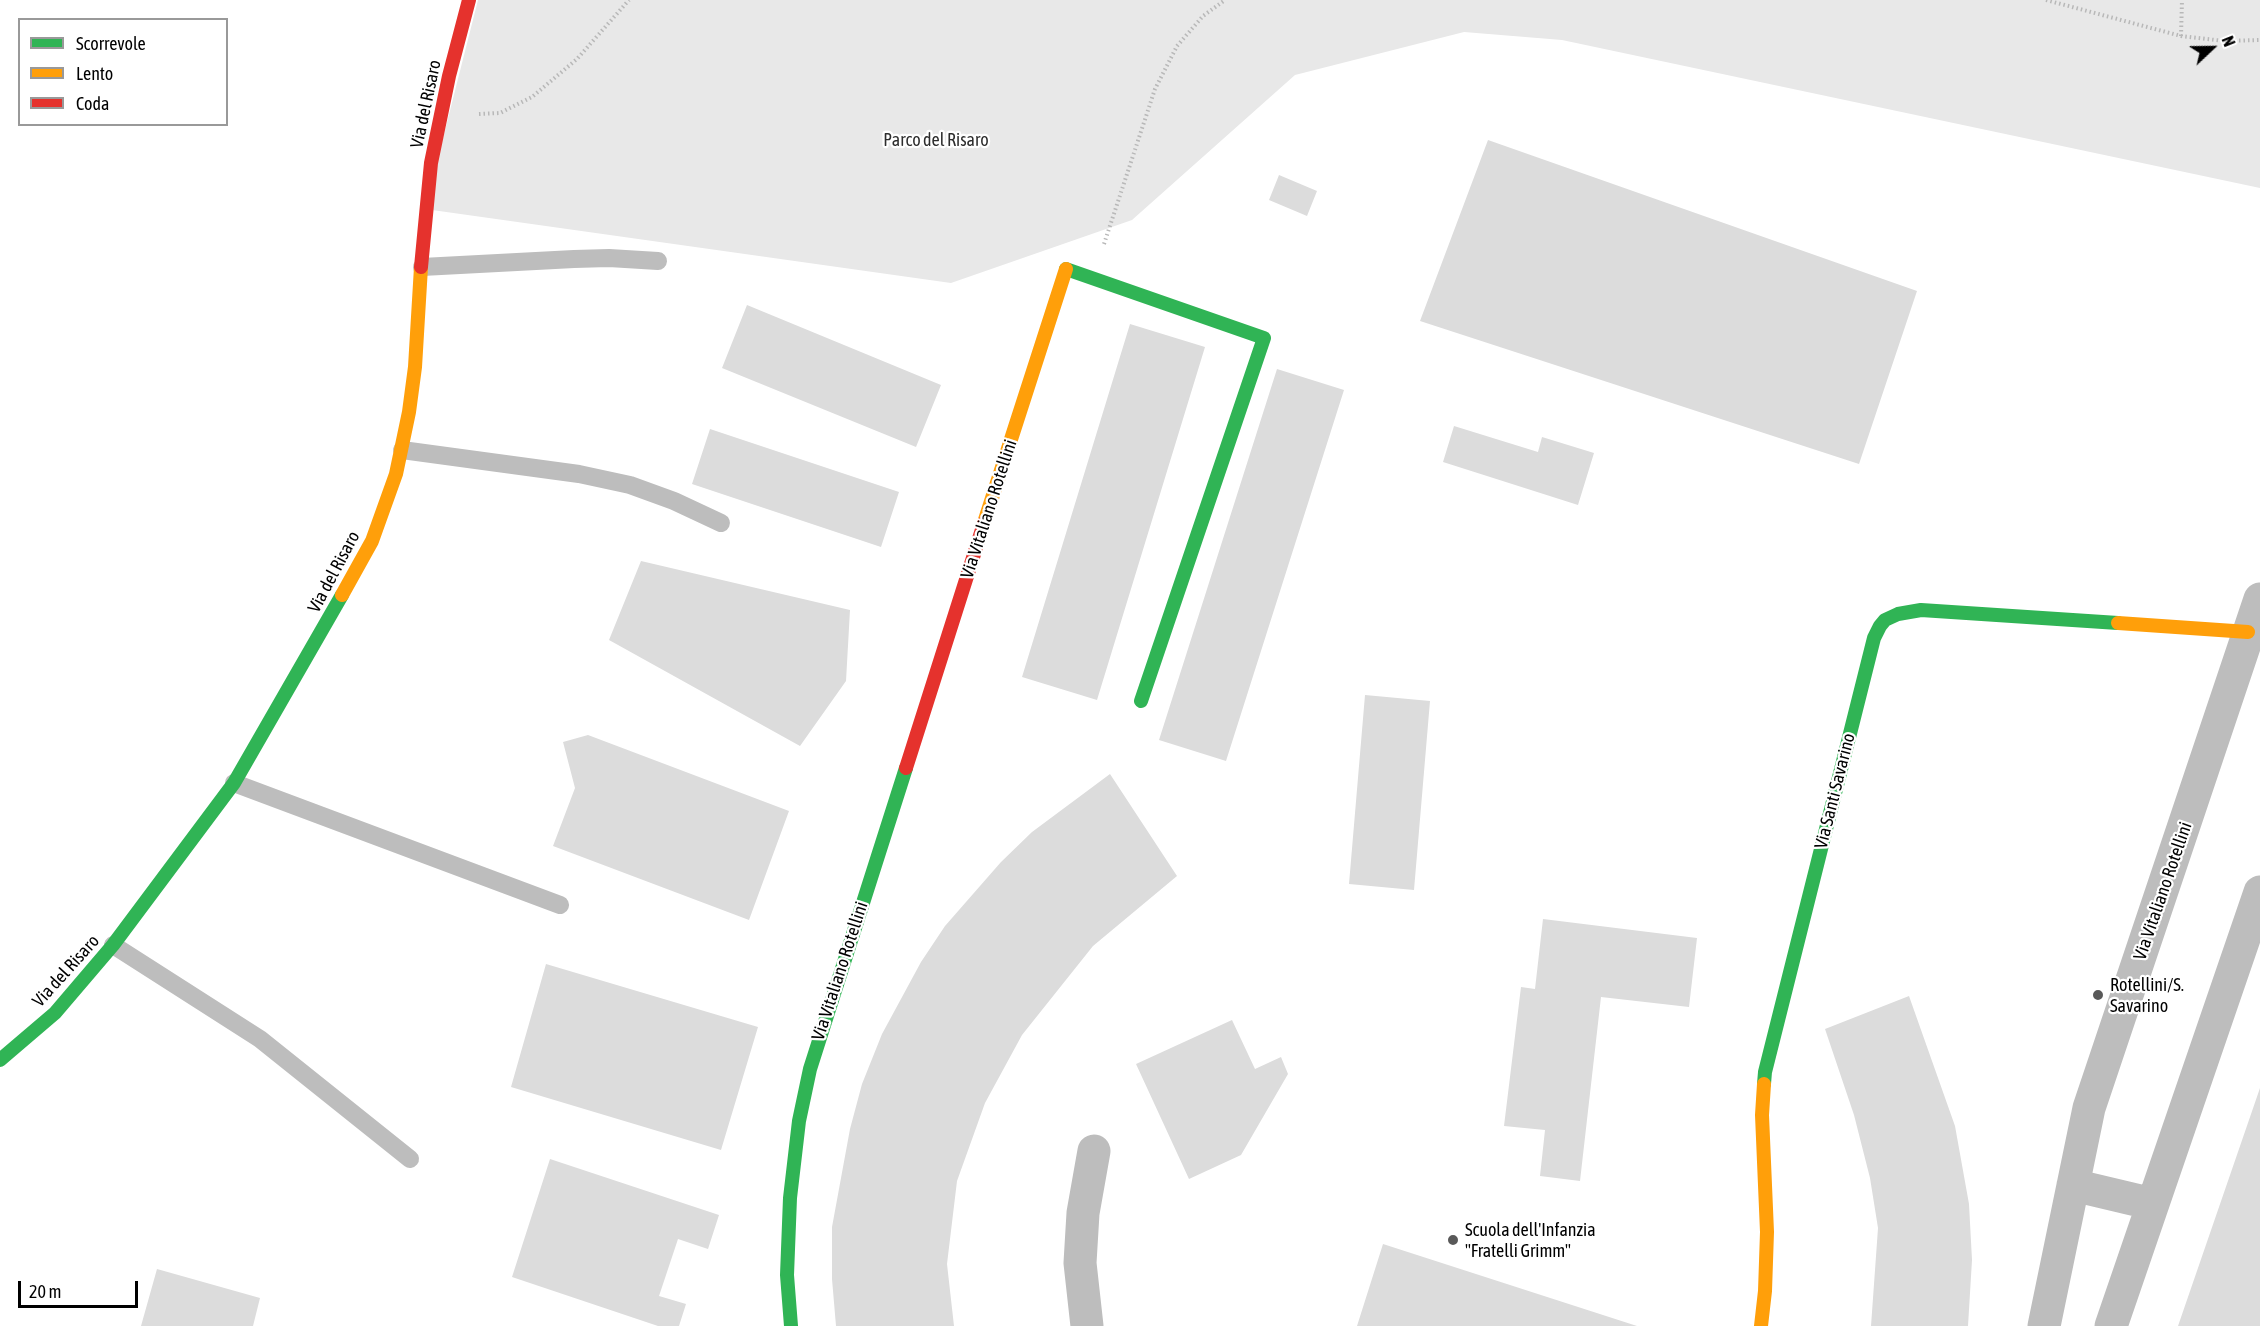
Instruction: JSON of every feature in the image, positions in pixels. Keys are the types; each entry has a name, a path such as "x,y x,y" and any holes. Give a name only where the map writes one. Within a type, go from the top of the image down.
{"street":[{"name":"Via del Risaro","path":"0,1060 55,1013 113,945 234,783 359,567 380,521 402,450 414,381 423,237 431,163 442,107 469,0"},
{"name":"Via Vitaliano Rotellini","path":"791,1326 788,1275 792,1177 799,1120 817,1041 1066,268 1264,338 1141,701"},
{"name":"Via Vitaliano Rotellini","path":"2044,1326 2089,1108 2260,599"},
{"name":"Via Santi Savarino","path":"1761,1326 1765,1292 1767,1232 1762,1115 1765,1072 1874,638 1880,626 1891,617 1921,610 2248,632"},
{"path":"2111,1326 2260,892"},
{"path":"1087,1326 1080,1263 1083,1213 1094,1151"},
{"path":"2073,1185 2153,1204"}],"lane":[{"path":"422,267 574,259 658,261"},
{"path":"402,450 579,474 630,485 674,501 721,523"},
{"path":"234,783 560,905"},
{"path":"113,945 260,1039 410,1160"}],"path":[{"path":"442,107 473,114 500,113 532,97 578,59 629,0"},
{"path":"1093,277 1155,89 1177,46 1203,16 1225,0"},
{"path":"2046,0 2181,36 2224,41 2260,40"},
{"path":"2181,36 2182,0"}],"green space":[{"name":"Parco del Risaro","path":"478,0 2260,0 2260,188 1562,40 1464,32 1295,75 1132,220 951,283 425,209"}],"building":[{"path":"1488,140 1917,291 1859,464 1420,321"},
{"path":"1279,175 1317,191 1307,216 1269,200"},
{"path":"747,305 941,385 916,447 722,368"},
{"path":"1130,324 1205,347 1097,700 1022,677"},
{"path":"1277,369 1344,390 1226,761 1159,740"},
{"path":"1454,426 1538,452 1542,437 1594,453 1578,505 1443,462"},
{"path":"710,429 899,492 881,547 692,484"},
{"path":"641,561 850,610 846,681 800,746 609,640"},
{"path":"1365,695 1430,701 1414,890 1349,884"},
{"path":"588,735 789,811 749,920 553,846 575,788 563,742"},
{"path":"1110,774 1177,876 1093,946 1022,1035 985,1103 957,1181 947,1264 954,1326 836,1326 832,1279 832,1227 850,1129 862,1084 882,1034 921,962 945,926 1001,862 1032,832"},
{"path":"1543,919 1697,938 1689,1007 1601,997 1580,1181 1540,1176 1545,1130 1504,1126 1521,987 1535,989"},
{"path":"546,964 758,1027 721,1150 511,1087"},
{"path":"1909,996 1955,1126 1969,1204 1972,1260 1968,1326 1871,1326 1878,1228 1870,1178 1854,1115 1825,1029"},
{"path":"1232,1020 1255,1069 1281,1057 1288,1074 1241,1155 1189,1179 1136,1064"},
{"path":"2260,1088 2260,1326 2178,1326"},
{"path":"550,1159 719,1215 708,1249 678,1239 659,1296 686,1304 679,1326 658,1326 512,1277"},
{"path":"1383,1244 1637,1326 1357,1326"},
{"path":"157,1269 260,1298 253,1326 141,1326"}],"traffic: fast":[{"path":"1066,269 1264,338 1141,701"},
{"path":"0,1060 55,1013 113,945 234,783 342,595"},
{"path":"1764,1084 1765,1072 1874,638 1880,626 1885,620 1898,614 1921,610 2118,623"},
{"path":"791,1326 787,1275 790,1198 799,1121 810,1069 906,768"}],"traffic: slow":[{"path":"342,595 372,541 396,474 409,412 415,367 421,267"},
{"path":"984,523 1066,269"},
{"path":"2118,623 2248,632"},
{"path":"1761,1326 1767,1232 1762,1115 1764,1084"}],"traffic: jam":[{"path":"421,267 431,163 449,76 469,0"},
{"path":"906,768 984,523"}],"place":[{"name":"Rotellini/S. Savarino","path":"2098,995"},
{"name":"Scuola dell'Infanzia \"Fratelli Grimm\"","path":"1453,1240"}]}
